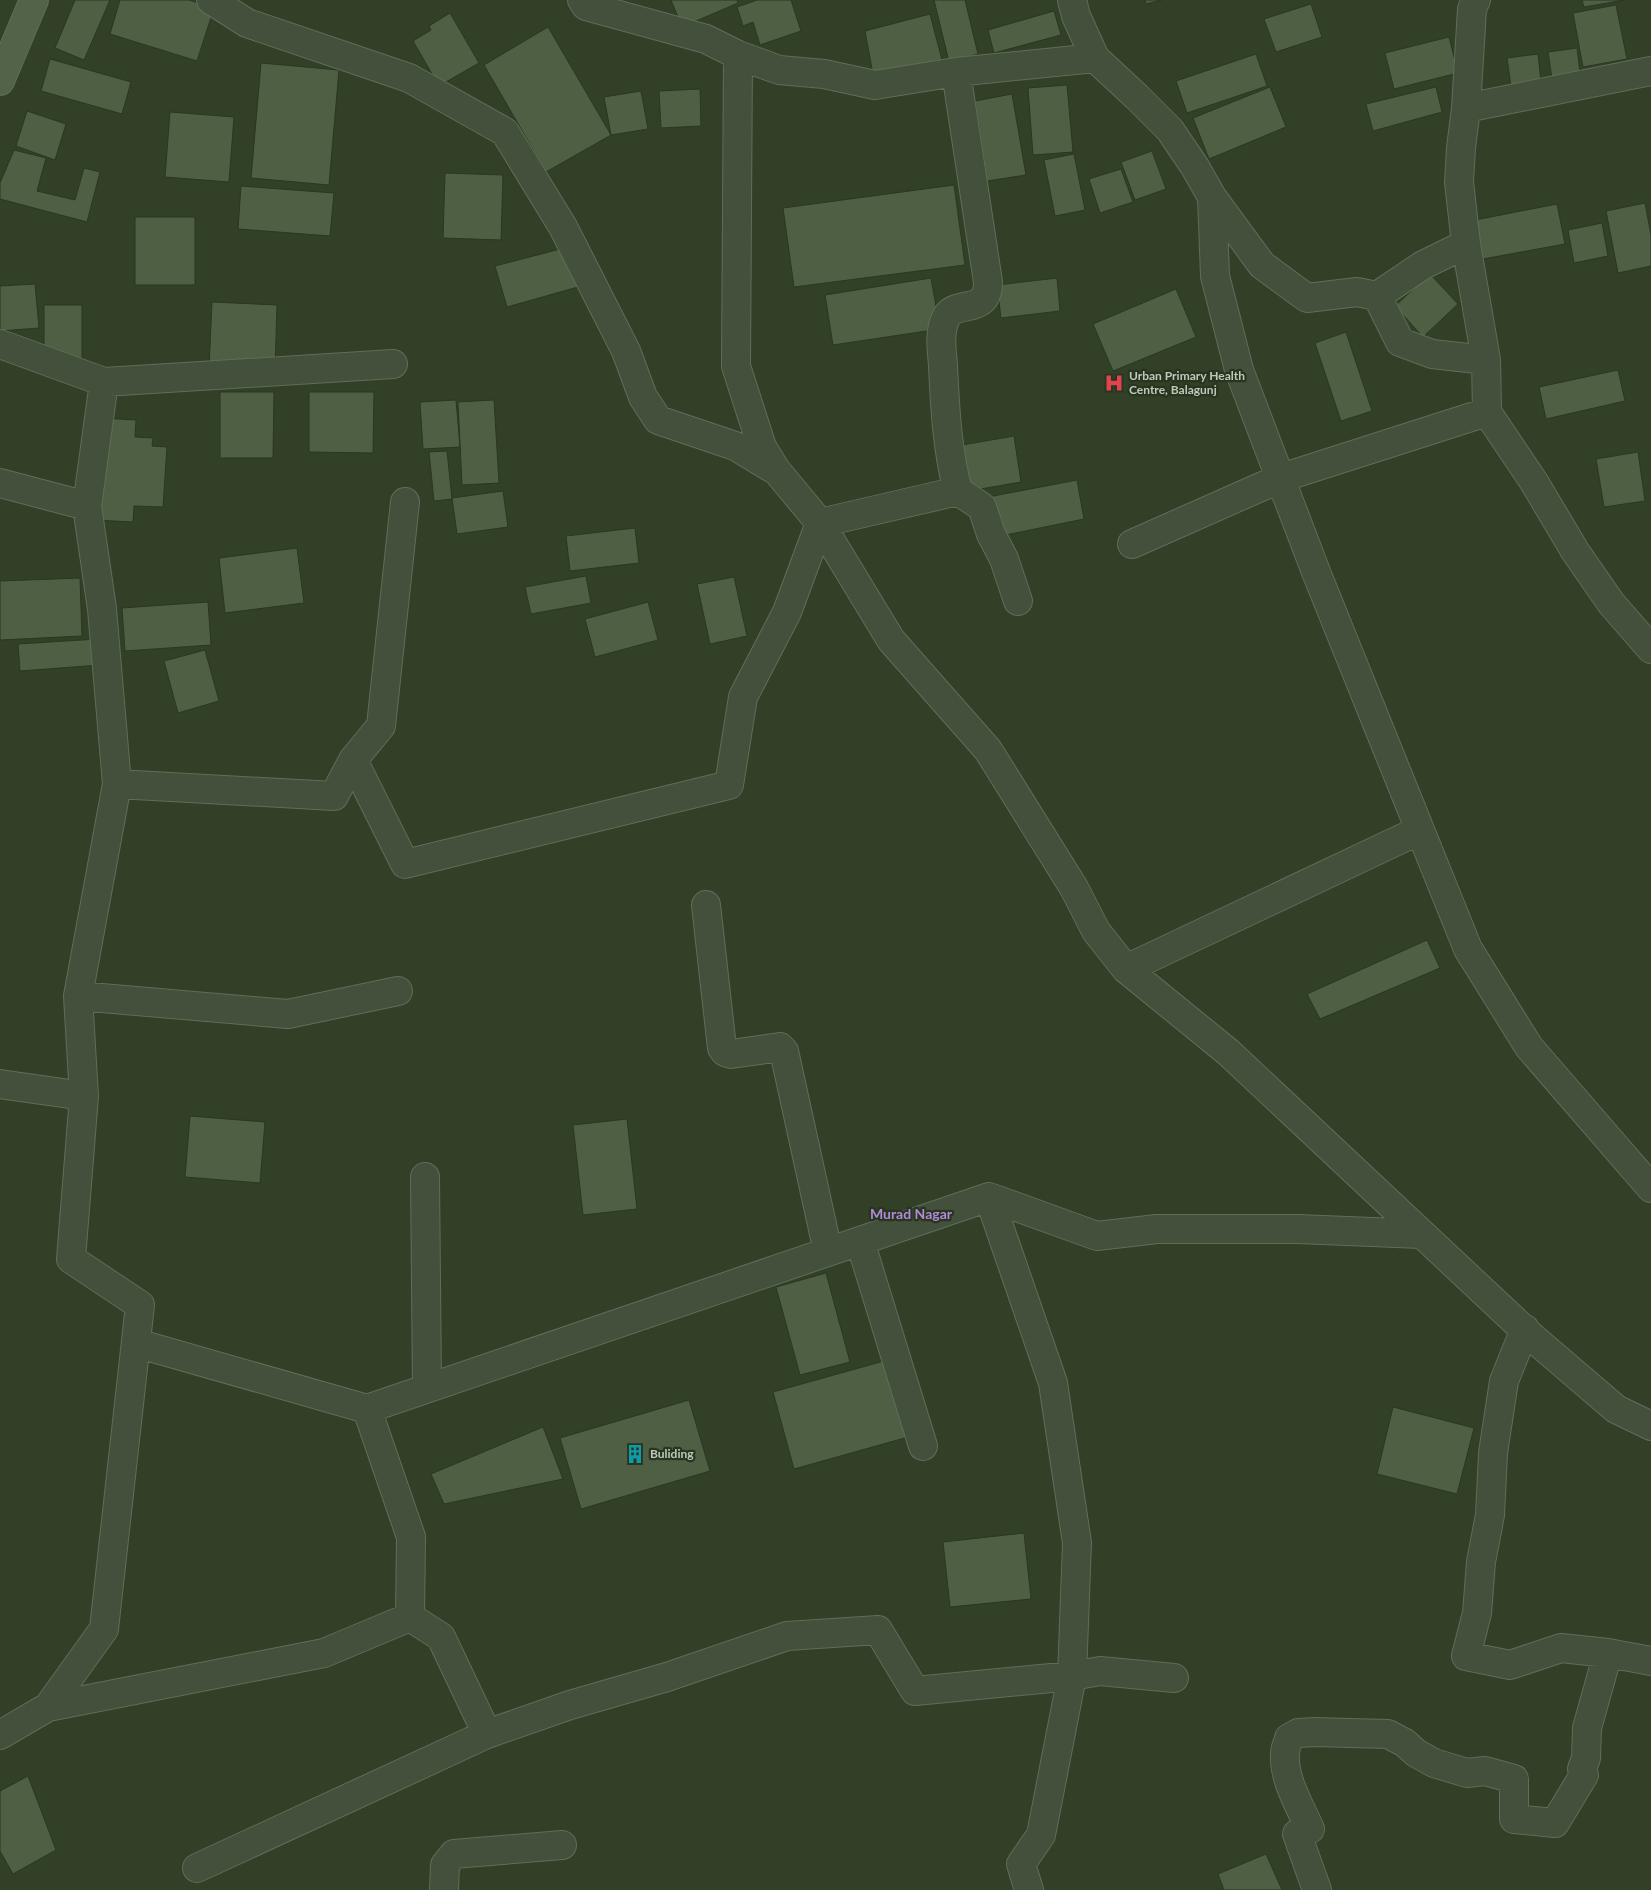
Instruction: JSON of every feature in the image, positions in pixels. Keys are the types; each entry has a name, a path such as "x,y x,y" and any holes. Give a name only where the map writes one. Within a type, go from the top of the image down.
{"street":[{"path":"0,81 34,0"},
{"path":"211,0 247,23 409,78 505,132 563,227 626,351 643,397 658,420 688,432 735,446 776,470"},
{"path":"582,0 586,6 706,39 738,55 779,70 824,74 875,85 956,72 1096,58"},
{"path":"1072,0 1076,16 1096,58 1170,130 1195,167 1212,197 1262,265 1306,298 1357,292 1377,296 1423,265 1466,244"},
{"path":"1476,0 1472,10 1459,182 1466,244 1486,360 1487,412 1534,482 1575,551 1611,603 1651,649"},
{"path":"738,55 736,366 762,447 776,470 820,523 891,640 988,750 1074,888 1096,931 1126,969 1228,1052 1533,1338 1616,1409 1651,1426"},
{"path":"1466,108 1651,71"},
{"path":"956,72 988,292 986,298 979,304 950,313 945,319 942,335 944,387 952,463 958,491 982,507 991,534 1004,559 1018,601"},
{"path":"1212,197 1215,276 1239,370 1316,572 1468,949 1529,1047 1651,1188"},
{"path":"1377,296 1400,342 1432,354 1486,360"},
{"path":"0,344 104,382 393,364"},
{"path":"48,1707 104,1629 140,1306 70,1259 84,1096 78,996 117,784 102,609 87,506 104,382"},
{"path":"1132,544 1281,478 1487,412"},
{"path":"0,483 87,506"},
{"path":"820,523 958,491"},
{"path":"117,784 334,796 353,760 381,726 405,502"},
{"path":"353,760 405,864 729,785 743,697 787,612 820,523"},
{"path":"1126,969 1420,830"},
{"path":"706,904 722,1048 731,1054 780,1047 784,1051 828,1252"},
{"path":"78,996 288,1014 398,991"},
{"path":"0,1084 84,1096"},
{"path":"425,1177 427,1388"},
{"path":"136,1343 367,1409 989,1197 1097,1236 1157,1229 1298,1229 1422,1234"},
{"path":"989,1197 1053,1383 1077,1543 1072,1676 1041,1835 1021,1864 1029,1890"},
{"path":"860,1242 924,1446"},
{"path":"1525,1329 1504,1381 1493,1453 1490,1515 1481,1562 1477,1613 1466,1656 1510,1665 1560,1648 1608,1653 1651,1661"},
{"path":"367,1409 411,1537 410,1617"},
{"path":"410,1617 441,1637 487,1734"},
{"path":"0,1736 48,1707 324,1653 410,1617"},
{"path":"197,1868 487,1734 570,1705 666,1677 788,1636 878,1630 915,1691 1072,1676 1100,1671 1174,1678"},
{"path":"1317,1890 1297,1834 1310,1829 1292,1789 1286,1769 1285,1752 1289,1738 1298,1733 1315,1732 1388,1734 1434,1763 1467,1773 1485,1771 1514,1779 1514,1819 1555,1823 1584,1775 1582,1769 1586,1758 1587,1728 1608,1653"},
{"path":"444,1890 445,1865 454,1854 562,1845"}],"building":[{"path":"75,0 110,0 84,60 55,48"},
{"path":"120,0 189,0 214,8 197,61 110,34"},
{"path":"671,0 737,0 738,3 682,27"},
{"path":"757,0 791,0 801,31 760,45 753,22 743,26 737,7"},
{"path":"934,0 965,0 978,54 949,62"},
{"path":"1145,0 1162,0 1146,4"},
{"path":"1582,0 1625,0 1584,7"},
{"path":"1311,4 1322,37 1276,52 1264,19"},
{"path":"1616,5 1627,59 1583,67 1573,13"},
{"path":"1054,11 1061,35 994,53 988,30"},
{"path":"450,13 479,63 439,86 413,41 431,30 429,26"},
{"path":"930,14 942,60 875,85 865,31"},
{"path":"548,27 611,135 546,172 484,65"},
{"path":"1449,37 1458,73 1394,89 1385,53"},
{"path":"1577,48 1581,81 1553,85 1548,52"},
{"path":"1256,54 1267,86 1187,113 1176,81"},
{"path":"1538,54 1542,91 1512,94 1507,58"},
{"path":"50,59 131,82 122,114 41,91"},
{"path":"261,63 339,70 329,185 251,178"},
{"path":"1067,85 1073,152 1033,155 1028,88"},
{"path":"1270,87 1286,127 1209,159 1193,118"},
{"path":"1436,87 1442,112 1373,131 1366,104"},
{"path":"700,89 701,126 661,128 659,91"},
{"path":"641,91 648,129 611,135 604,97"},
{"path":"1012,94 1026,175 987,181 975,101"},
{"path":"27,111 66,124 55,160 16,146"},
{"path":"170,112 234,117 229,182 165,177"},
{"path":"14,150 46,158 37,191 75,200 84,168 100,172 87,222 0,199 0,183"},
{"path":"1152,151 1166,189 1135,200 1121,162"},
{"path":"1074,154 1085,210 1055,216 1044,160"},
{"path":"1121,169 1133,202 1100,213 1089,179"},
{"path":"445,173 503,175 501,240 443,238"},
{"path":"954,185 965,265 794,287 783,208"},
{"path":"241,186 334,193 330,236 238,229"},
{"path":"1645,203 1651,235 1651,266 1618,273 1606,211"},
{"path":"1557,204 1565,244 1483,259 1475,220"},
{"path":"135,217 195,217 195,285 135,285"},
{"path":"1602,223 1608,256 1574,263 1568,230"},
{"path":"568,247 578,287 507,307 495,266"},
{"path":"1430,274 1458,304 1423,337 1395,306"},
{"path":"931,278 940,329 833,345 825,295"},
{"path":"1057,278 1060,311 1001,318 997,285"},
{"path":"35,284 39,328 0,331 0,286"},
{"path":"1176,289 1196,337 1113,371 1093,324"},
{"path":"212,302 277,305 275,370 209,368"},
{"path":"44,305 82,305 82,366 44,351"},
{"path":"1346,332 1372,411 1341,421 1315,343"},
{"path":"1618,370 1625,401 1546,419 1539,387"},
{"path":"220,392 274,392 273,458 220,458"},
{"path":"309,392 374,392 373,453 309,452"},
{"path":"456,400 460,447 423,449 420,402"},
{"path":"494,400 499,483 462,485 458,402"},
{"path":"101,418 136,420 135,437 153,438 152,446 167,447 163,507 134,506 133,522 95,520"},
{"path":"1014,436 1021,482 969,491 962,445"},
{"path":"447,451 452,499 434,501 429,452"},
{"path":"1638,452 1645,501 1604,507 1596,459"},
{"path":"1077,480 1084,519 996,537 988,497"},
{"path":"503,491 508,527 457,534 452,498"},
{"path":"635,528 639,563 570,571 566,536"},
{"path":"297,548 304,603 225,613 219,558"},
{"path":"586,576 591,603 531,614 525,587"},
{"path":"734,577 747,636 710,644 697,584"},
{"path":"80,578 82,636 0,640 0,581"},
{"path":"208,602 211,645 125,651 122,608"},
{"path":"648,602 658,640 595,657 585,619"},
{"path":"98,639 100,665 20,671 18,644"},
{"path":"205,650 219,701 178,713 164,661"},
{"path":"1427,940 1440,968 1320,1019 1307,994"},
{"path":"190,1116 265,1122 260,1183 185,1177"},
{"path":"627,1119 637,1209 583,1215 573,1125"},
{"path":"826,1273 850,1362 800,1375 776,1287"},
{"path":"891,1359 912,1436 794,1469 773,1392"},
{"name":"Buliding","path":"689,1400 710,1471 581,1509 560,1438"},
{"path":"1393,1407 1474,1428 1457,1494 1377,1474"},
{"path":"543,1427 563,1479 444,1504 431,1474"},
{"path":"1024,1533 1031,1599 950,1607 943,1542"},
{"path":"28,1776 56,1850 13,1874 0,1851 0,1791"},
{"path":"1266,1854 1282,1890 1224,1890 1218,1874"}],"place":[{"name":"Urban Primary Health Centre, Balagunj","path":"1114,383"},
{"name":"Buliding","path":"635,1454"}],"district":[{"name":"Murad Nagar","path":"911,1214"}]}
